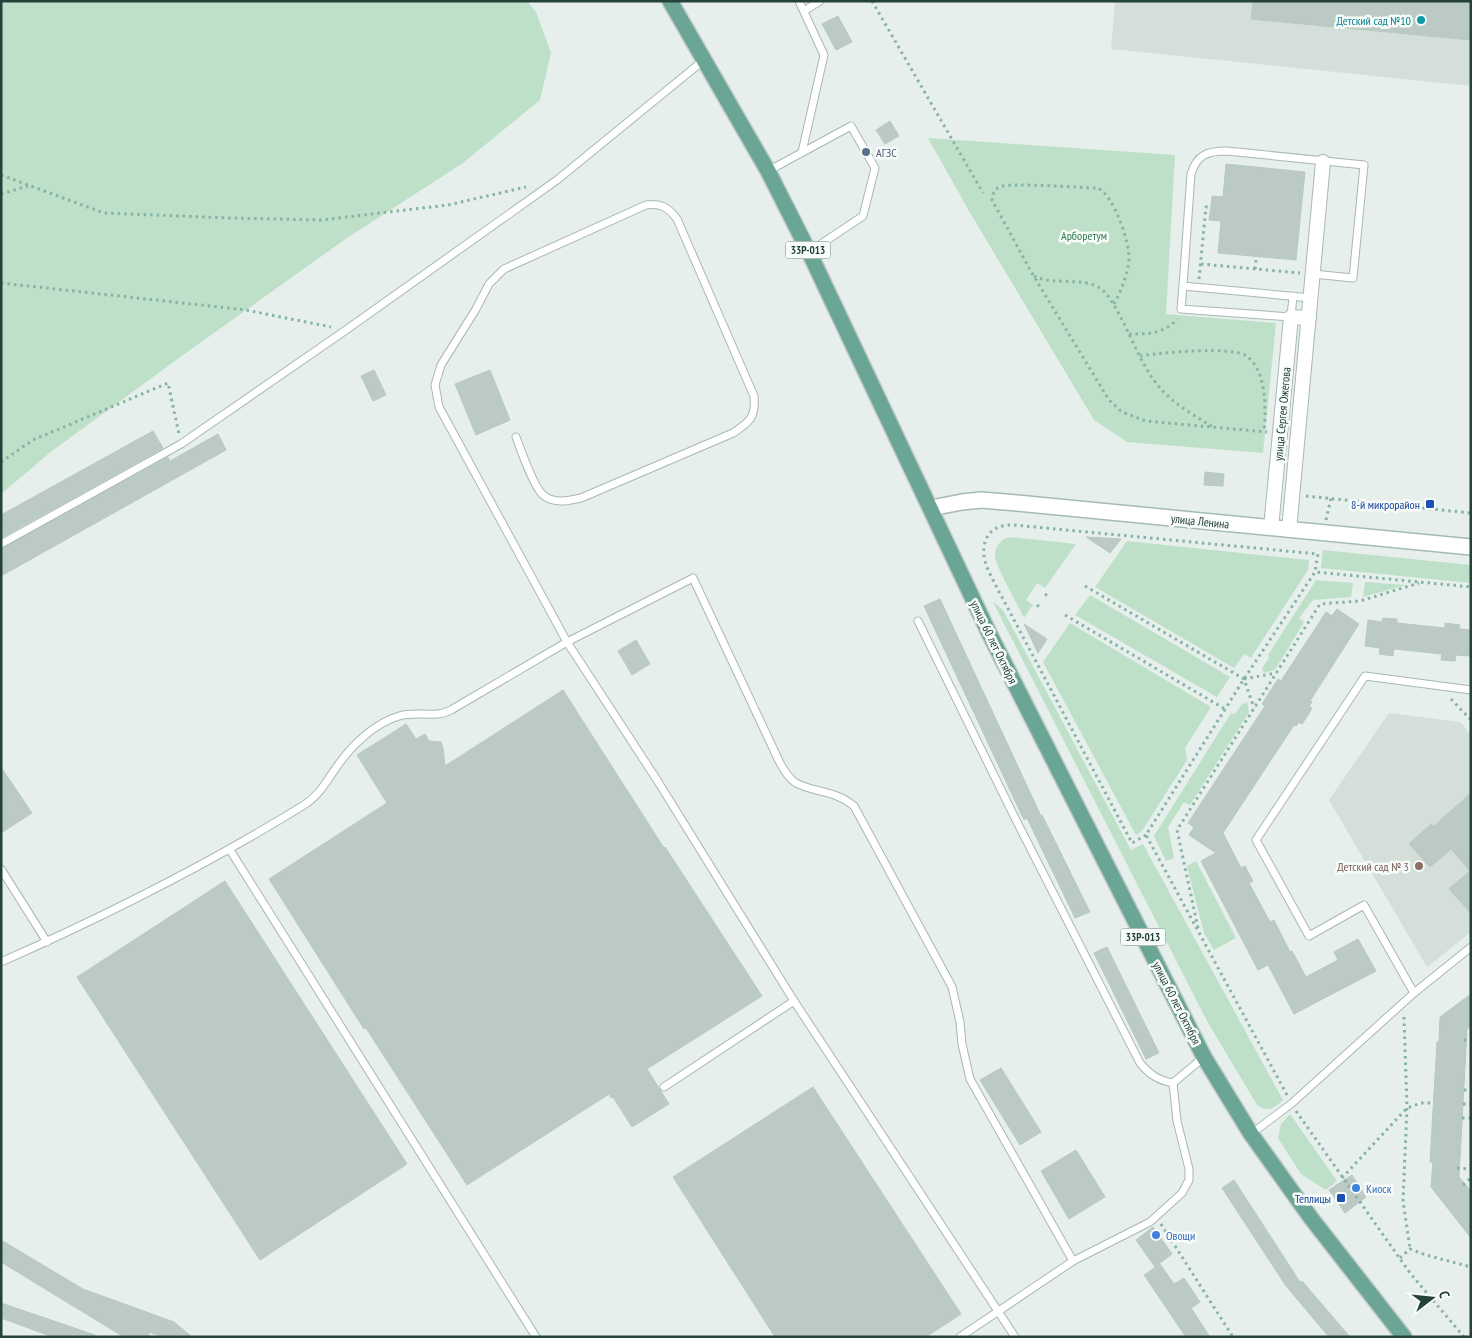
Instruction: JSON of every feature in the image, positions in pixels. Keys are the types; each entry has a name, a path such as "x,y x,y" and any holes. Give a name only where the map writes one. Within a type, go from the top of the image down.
{"main road":[{"name":"33Р-013","path":"670,1 768,171 809,252 930,508"},
{"name":"улица Ленина","path":"930,508 962,502 990,501 1471,547"},
{"name":"улица 60 лет Октября","path":"930,508 1002,659 1204,1057 1251,1134 1311,1218 1404,1337"}],"street":[{"name":"улица Сергея Ожегова","path":"1288,530 1311,298 1305,275 1323,162"},
{"name":"улица Сергея Ожегова","path":"1271,528 1291,317"},
{"path":"1291,317 1309,318"}],"lane":[{"path":"799,1 824,55 802,152"},
{"path":"804,11 820,1"},
{"path":"1,544 181,444 346,330 557,180 704,60"},
{"path":"768,171 852,126 875,168 863,216 809,252"},
{"path":"1293,296 1291,317 1181,308 1191,174 1198,158 1212,152 1227,151 1364,165 1353,278 1305,275"},
{"path":"516,437 534,481 542,494 552,500 566,502 581,498 733,433 744,426 753,416 755,408 754,396 677,219 670,209 658,204 646,205 504,269 488,284 476,309 441,365 435,385 438,407 567,642 657,780 794,1001 1015,1337"},
{"path":"1183,286 1311,298"},
{"path":"1,962 82,926 230,850 308,802 321,791 338,765 354,746 372,730 388,720 400,715 437,714 451,710 567,642 693,578 787,776 796,782 846,799 854,806 952,987 970,1079 1073,1261"},
{"path":"918,621 1016,820 1140,1063 1151,1075 1163,1081 1173,1083"},
{"path":"1414,993 1364,906 1309,936 1256,840 1365,676 1471,690"},
{"path":"230,850 536,1337"},
{"path":"1,869 47,942"},
{"path":"1251,1134 1291,1104 1414,993 1471,947"},
{"path":"664,1087 794,1001"},
{"path":"1173,1083 1204,1057"},
{"path":"960,1337 1073,1261 1150,1222 1182,1193 1189,1180 1189,1169 1176,1113 1173,1083"}],"path":[{"path":"872,1 983,193"},
{"path":"1,176 104,213 321,220 448,205 530,186"},
{"path":"1114,304 1125,278 1129,253 1116,211 1109,197 1098,188 1013,185 999,188 995,191 992,200 1033,275 1109,400 1122,412 1146,421 1280,433"},
{"path":"1,194 29,186"},
{"path":"1198,287 1206,207 1211,207"},
{"path":"1254,269 1256,260"},
{"path":"1201,264 1305,275"},
{"path":"1033,275 1040,279 1098,286 1104,290 1114,304 1140,356 1160,388 1190,412 1214,427"},
{"path":"1,283 246,310 346,330"},
{"path":"1129,334 1153,333 1163,330 1176,320 1181,308"},
{"path":"1140,356 1185,351 1235,352 1244,354 1254,365 1263,389 1265,400 1264,431"},
{"path":"1,462 33,440 168,383 181,444"},
{"path":"1331,498 1471,513"},
{"path":"1146,835 1132,843 1127,834 994,582 984,557 987,538 998,526 1014,525 1318,554 1315,572"},
{"path":"1198,932 1178,830 1320,604 1360,601 1422,583"},
{"path":"1086,586 1244,679 1254,708"},
{"path":"1044,594 1050,598"},
{"path":"1037,605 1042,609"},
{"path":"1065,615 1225,709"},
{"path":"1244,679 1276,673"},
{"path":"1440,685 1471,720"},
{"path":"1403,1003 1407,1108 1403,1201 1410,1249"},
{"path":"1464,1040 1471,1040"},
{"path":"1464,1090 1471,1090"},
{"path":"1342,1178 1407,1108 1421,1103 1434,1103"},
{"path":"1463,1104 1471,1104"},
{"path":"1462,1118 1471,1118"},
{"path":"1457,1168 1471,1169"},
{"path":"1463,1185 1471,1178"},
{"path":"1156,1217 1233,1337"},
{"path":"1400,1258 1410,1249"},
{"path":"1410,1249 1471,1267"}],"shaded area":[{"path":"1115,1 1471,1 1471,86 1111,49"},
{"name":"Детский сад № 3","path":"1389,713 1460,722 1471,735 1471,932 1427,967 1329,800"}],"green space":[{"path":"1,1 527,1 536,12 551,53 540,100 463,163 347,238 183,355 52,451 1,494"},
{"name":"Арборетум","path":"928,138 1175,155 1166,314 1276,323 1263,453 1127,442 1094,420 969,211"},
{"path":"1011,537 1076,544 1045,588 1037,583 1026,600 1033,605 1024,618 1003,577 995,556 999,543"},
{"path":"1127,541 1309,560 1308,570 1251,658 1244,654 1234,668 1095,587"},
{"path":"1323,550 1471,565 1471,583 1321,568"},
{"path":"1316,580 1353,583 1351,597 1313,600 1299,618 1304,622 1275,670 1264,673 1262,668 1269,658 1268,655"},
{"path":"1365,582 1406,585 1363,597"},
{"path":"1090,595 1230,677 1217,697 1075,615"},
{"path":"993,602 1003,610 1131,850 1143,844 1283,1100 1274,1107 1264,1109 1257,1105 1207,1021"},
{"path":"1070,623 1211,707 1185,748 1187,760 1142,831 1136,835 1043,662"},
{"path":"1247,702 1249,712 1190,805 1184,802 1168,827 1174,858 1166,861 1154,836 1231,713 1235,714 1242,704"},
{"path":"1196,861 1236,938 1214,950 1204,933 1187,866"},
{"path":"1290,1114 1337,1181 1326,1190 1301,1174 1278,1138 1281,1124"}],"building":[{"path":"1253,1 1471,1 1471,40 1251,19"},
{"path":"838,16 852,42 836,50 822,24"},
{"path":"890,121 899,136 885,144 876,130"},
{"path":"1226,164 1305,172 1296,260 1218,253 1221,221 1209,220 1212,196 1223,197"},
{"path":"374,370 386,395 373,401 361,376"},
{"path":"490,370 510,420 476,435 455,384"},
{"path":"153,431 163,448 1,538 1,515"},
{"path":"218,434 226,450 1,576 1,549 168,457 170,461"},
{"path":"1205,472 1224,474 1223,486 1204,485"},
{"path":"1086,537 1121,539 1110,553"},
{"path":"940,599 1041,816 1090,912 1075,918 1027,818 1024,820 924,606"},
{"path":"1337,609 1359,624 1310,701 1312,702 1309,706 1312,708 1308,715 1302,724 1299,722 1296,726 1294,725 1223,833 1241,868 1245,866 1253,881 1249,883 1270,922 1274,920 1290,952 1292,951 1306,977 1338,960 1334,952 1358,939 1376,971 1294,1014 1268,965 1258,970 1201,861 1216,853 1189,835 1194,827 1188,823 1265,706 1262,704 1278,679 1281,681 1326,612 1332,616"},
{"path":"1383,618 1397,619 1397,623 1445,628 1445,623 1460,625 1459,629 1471,630 1471,656 1456,655 1455,661 1441,660 1442,654 1394,649 1393,656 1379,654 1380,648 1365,646 1368,620 1382,622"},
{"path":"1024,624 1047,639 1038,653"},
{"path":"636,640 650,664 632,675 618,651"},
{"path":"563,690 762,996 647,1069 669,1104 632,1127 613,1097 611,1098 609,1094 467,1185 366,1028 364,1029 269,879 387,803 357,755 406,724 416,739 425,734 429,741 441,742 445,766"},
{"path":"1,767 32,813 1,833"},
{"path":"1471,793 1471,913 1449,889 1470,871 1451,849 1430,867 1409,844 1431,824 1434,826"},
{"path":"225,881 407,1164 260,1260 77,977"},
{"path":"1107,947 1159,1053 1146,1059 1094,953"},
{"path":"1471,994 1471,1026 1467,1029 1459,1177 1471,1191 1471,1238 1431,1187 1433,1162 1430,1162 1440,1017"},
{"path":"1001,1068 1041,1132 1020,1145 980,1080"},
{"path":"813,1087 961,1314 926,1337 775,1337 673,1177"},
{"path":"1076,1150 1105,1197 1069,1219 1041,1171"},
{"path":"1352,1175 1366,1197 1345,1213 1329,1190"},
{"path":"1234,1180 1300,1282 1302,1281 1350,1337 1329,1337 1286,1286 1222,1188"},
{"path":"1153,1227 1172,1254 1155,1267 1136,1240"},
{"path":"1,1240 83,1289 174,1322 192,1337 163,1337 149,1332 149,1337 124,1337 1,1262"},
{"path":"1160,1264 1174,1284 1184,1278 1200,1302 1191,1308 1210,1337 1186,1337 1144,1275"},
{"path":"1,1303 95,1335 94,1337 53,1337 1,1318"}],"place":[{"name":"Детский сад №10","path":"1421,20"},
{"name":"АГЗС","path":"866,152"},
{"name":"8-й микрорайон","path":"1430,504"},
{"name":"Детский сад № 3","path":"1419,866"},
{"name":"Киоск","path":"1356,1188"},
{"name":"Теплицы","path":"1341,1198"},
{"name":"Овощи","path":"1156,1235"}]}
